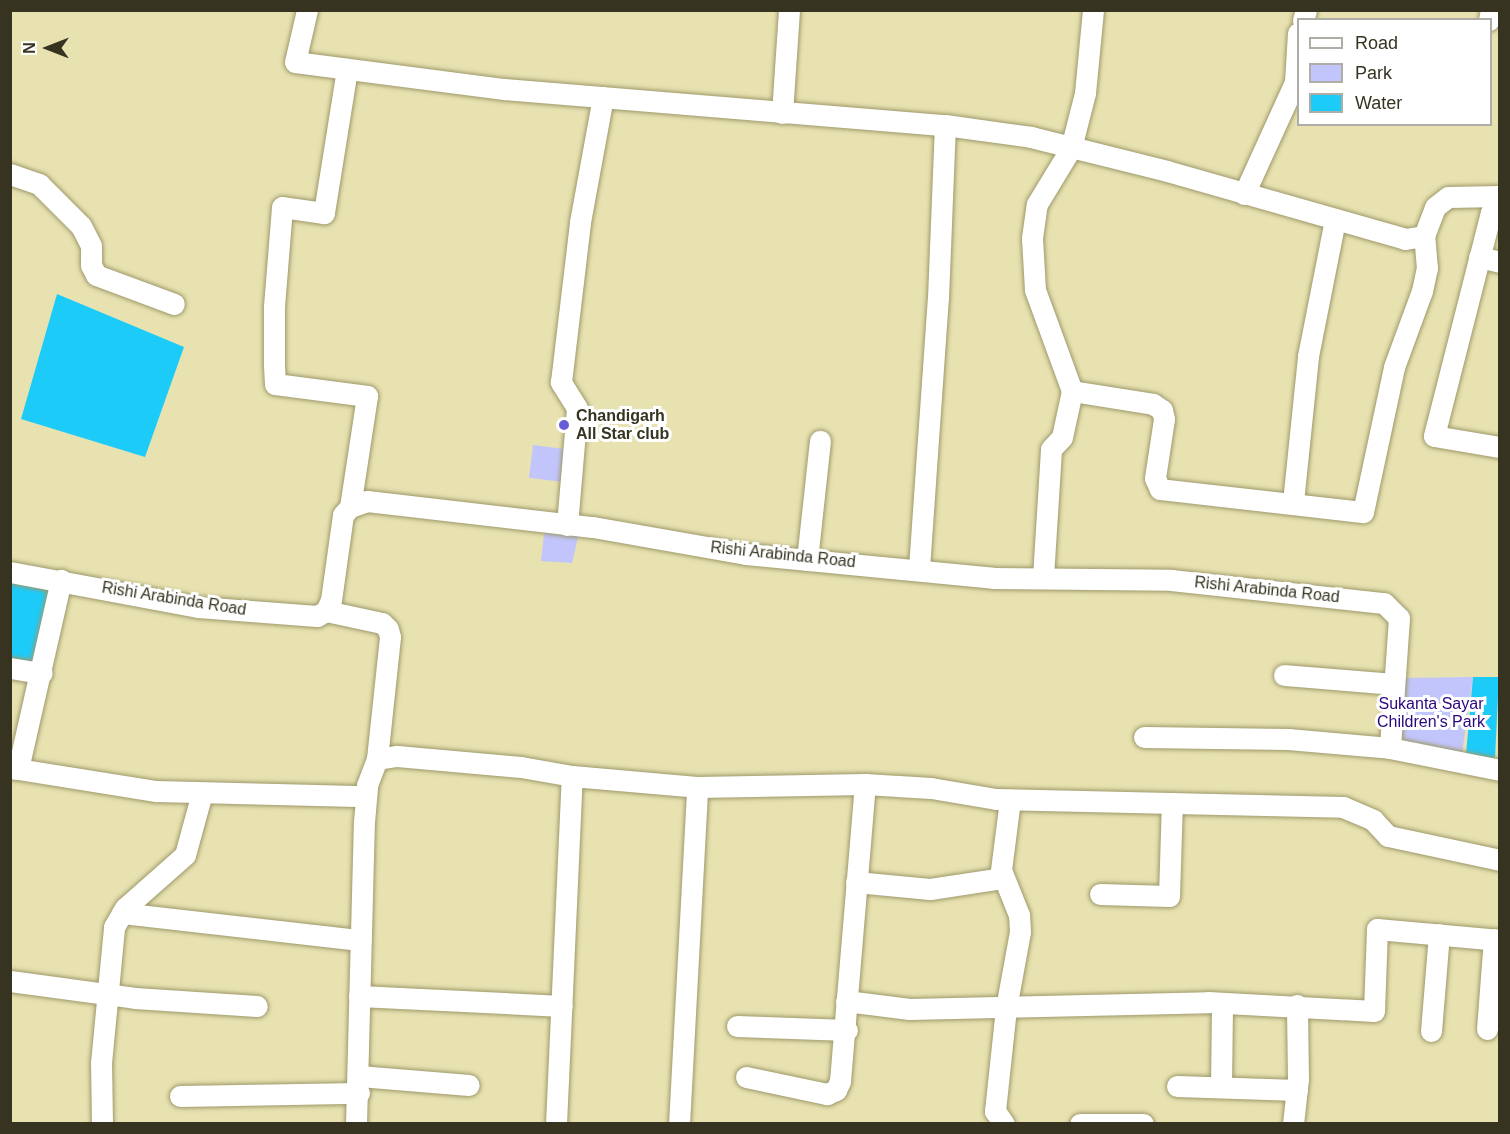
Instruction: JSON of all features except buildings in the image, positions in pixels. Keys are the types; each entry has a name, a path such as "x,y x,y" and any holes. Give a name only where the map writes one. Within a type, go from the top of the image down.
{"street":[{"path":"307,10 295,62 603,97 945,125 1031,137 1405,239 1424,236"},
{"path":"782,113 789,10"},
{"path":"1043,577 1051,449 1062,437 1072,391 1035,290 1032,238 1037,204 1071,148 1085,93 1093,10"},
{"path":"1244,194 1295,82 1297,58"},
{"path":"347,69 324,213 282,207 274,306 274,365 275,384 367,396 350,507 343,515 326,611 382,623 388,629 390,637 377,759 366,796 360,940 359,1085 356,1124"},
{"path":"567,525 577,408 561,382 580,222 603,97"},
{"path":"919,568 939,298 945,125"},
{"path":"10,174 39,184 81,226 91,246 91,265 96,275 174,304"},
{"path":"1072,391 1153,404 1162,410 1164,419 1155,478 1160,489 1293,502 1354,513 1363,512 1368,504 1394,367 1425,279 1427,253 1424,236 1435,207 1448,196 1500,197 1491,212 1434,436 1500,447"},
{"path":"1293,502 1308,356 1335,220"},
{"path":"1479,257 1500,262"},
{"path":"807,560 820,441"},
{"name":"Rishi Arabinda Road","path":"350,507 367,501 567,525 746,554 919,568 993,578 1171,580 1384,603 1399,618 1390,748"},
{"name":"Rishi Arabinda Road","path":"10,572 198,607 292,616 316,616 326,611"},
{"path":"61,580 42,673 14,768 156,791 366,796"},
{"path":"10,668 42,673"},
{"path":"1284,675 1393,684"},
{"path":"1144,737 1288,738 1390,748 1500,770"},
{"path":"377,759 396,756 521,766 572,776 697,787 865,784 931,788 1010,800 1343,807 1373,820 1388,836 1500,860"},
{"path":"556,1124 572,776"},
{"path":"746,1077 827,1094 836,1090 840,1081 847,1030 846,1001 865,784"},
{"path":"679,1124 697,787"},
{"path":"102,1124 106,994 114,927 122,913 158,876 184,855 202,793"},
{"path":"1004,1124 995,1111 1006,1008 1020,932 1019,915 1003,878 1010,800"},
{"path":"1100,894 1169,896 1172,803"},
{"path":"856,882 930,889 1003,878"},
{"path":"122,913 360,940"},
{"path":"846,1001 909,1009 1222,1003 1297,1005 1374,1011 1377,929 1497,940 1487,1029"},
{"path":"1431,1032 1439,934"},
{"path":"10,981 106,994 257,1006"},
{"path":"359,996 562,1006"},
{"path":"1221,1088 1222,1003"},
{"path":"1293,1124 1297,1090 1297,1005"},
{"path":"737,1026 847,1030"},
{"path":"180,1096 359,1085 469,1085"},
{"path":"1177,1086 1297,1090"},
{"path":"1080,1124 1143,1124"}],"green space":[{"path":"533,445 571,450 567,482 529,478"},
{"path":"545,525 580,529 572,563 541,561"},
{"name":"Sukanta Sayar Children's Park","path":"1473,677 1462,754 1395,742 1397,678"}],"water":[{"path":"57,294 184,347 145,457 21,419"},
{"path":"10,582 51,588 36,665 11,660"},
{"path":"1473,677 1499,677 1495,758 1466,754"}],"place":[{"name":"Chandigarh All Star club","path":"564,425"}]}
